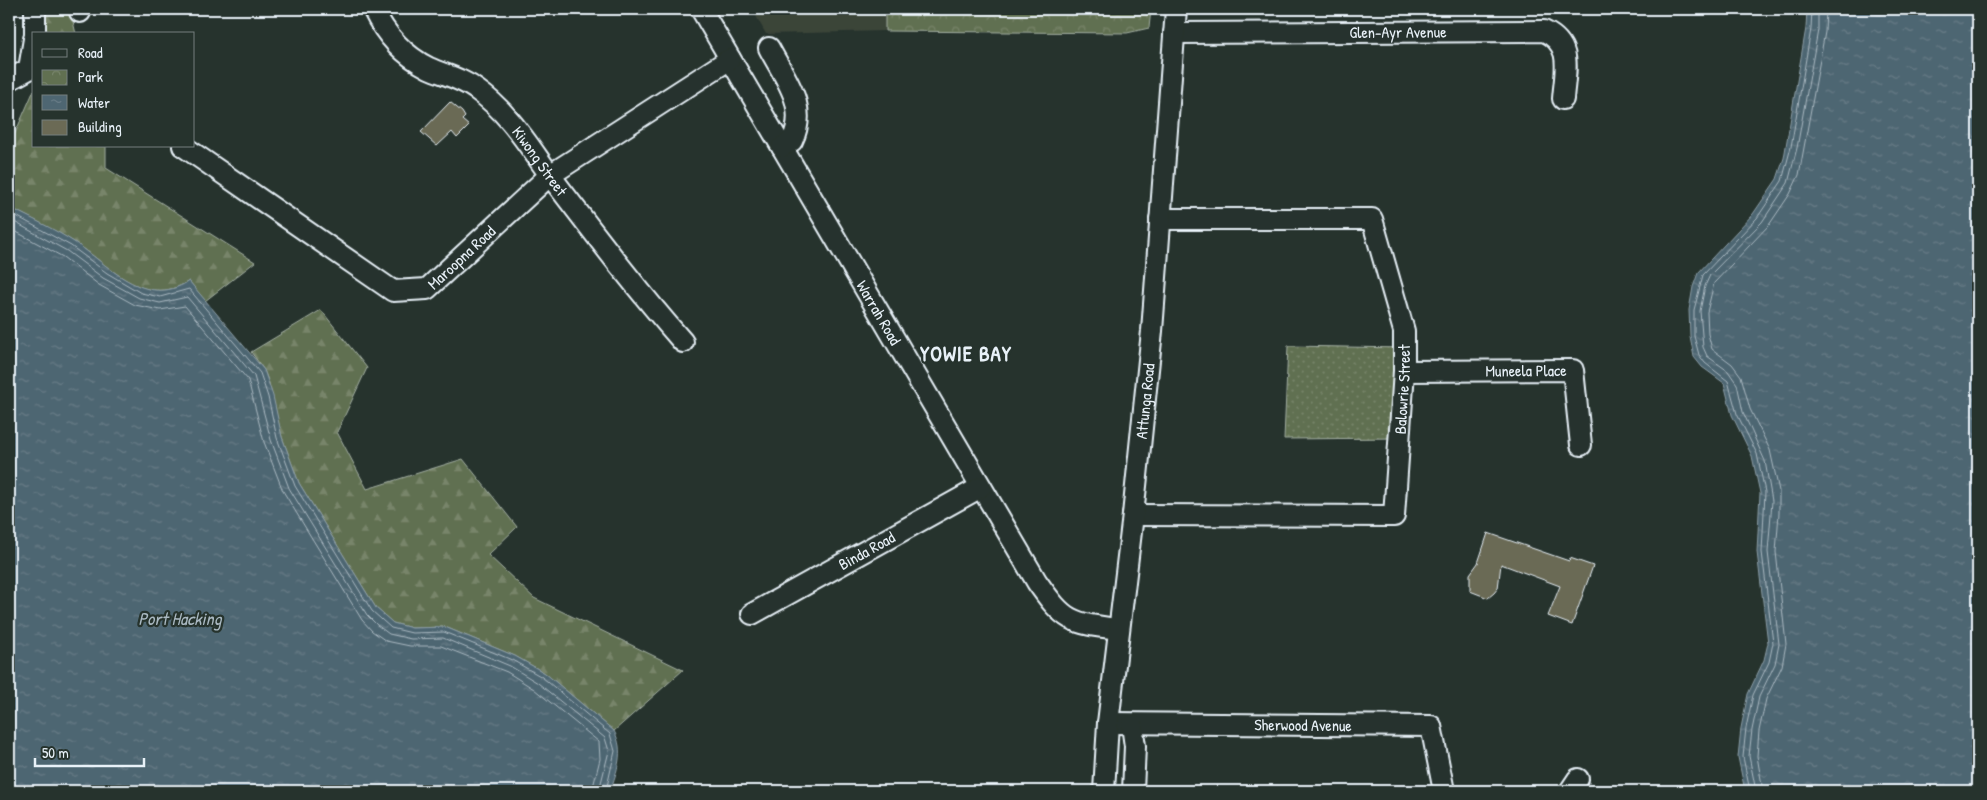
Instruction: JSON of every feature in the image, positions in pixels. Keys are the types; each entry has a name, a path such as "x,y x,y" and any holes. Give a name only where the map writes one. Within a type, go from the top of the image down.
{"street":[{"path":"35,9 35,32"},
{"name":"Kiwong Street","path":"373,9 381,26 397,45 428,67 459,79 477,90 498,107 525,138 550,175 638,290 683,342"},
{"name":"Warrah Road","path":"702,9 1037,582 1061,614 1081,624 1118,629"},
{"name":"Attunga Road","path":"1104,791 1108,724 1133,515 1160,219 1176,9"},
{"name":"Glen-Ayr Avenue","path":"1174,33 1544,32 1555,36 1563,45 1566,56 1563,99"},
{"path":"769,48 794,95 800,114 792,141 782,147"},
{"path":"9,80 29,69 32,51"},
{"name":"Maroopna Road","path":"186,148 393,291 427,289 550,175 730,59"},
{"name":"Balowrie Street","path":"1133,515 1394,516 1404,371 1404,331 1372,219 1160,219"},
{"name":"Muneela Place","path":"1404,371 1574,370 1581,445"},
{"name":"Binda Road","path":"752,614 981,487"},
{"name":"Sherwood Avenue","path":"1108,724 1432,726 1444,791"},
{"path":"1132,725 1135,746 1133,791"}],"shaded area":[{"path":"752,9 885,9 885,31 766,34"}],"green space":[{"path":"42,9 70,9 76,32 42,32"},
{"path":"885,9 1151,9 1149,28 1127,33 885,31"},
{"path":"32,95 32,148 106,148 106,168 255,262 205,301 189,281 172,289 157,290 127,281 74,242 9,207 9,147"},
{"path":"321,310 367,368 337,432 367,489 463,459 517,527 488,555 534,598 683,670 614,731 545,673 515,656 445,627 412,628 393,623 376,608 299,483 282,437 269,383 264,370 251,352"},
{"path":"1288,346 1404,348 1400,438 1284,439"}],"water":[{"path":"1807,9 1978,9 1978,791 1745,791 1738,757 1741,728 1748,694 1764,660 1768,643 1757,552 1760,493 1752,456 1732,415 1724,383 1702,367 1694,357 1690,336 1689,310 1693,287 1698,273 1753,214 1777,179 1784,158 1806,28"},
{"name":"Port Hacking","path":"9,207 66,237 114,272 142,287 157,290 173,289 189,281 264,370 273,396 282,437 299,483 376,608 393,623 412,628 445,627 515,656 545,673 614,731 619,746 619,761 610,791 9,791"}],"building":[{"path":"450,102 462,112 465,117 462,120 469,126 457,138 452,132 437,146 421,132"},
{"path":"1488,533 1569,561 1570,558 1593,566 1572,625 1548,616 1560,586 1501,564 1498,588 1494,593 1488,598 1470,591 1470,574 1478,563"}],"district":[{"name":"YOWIE BAY","path":"966,354"}]}
